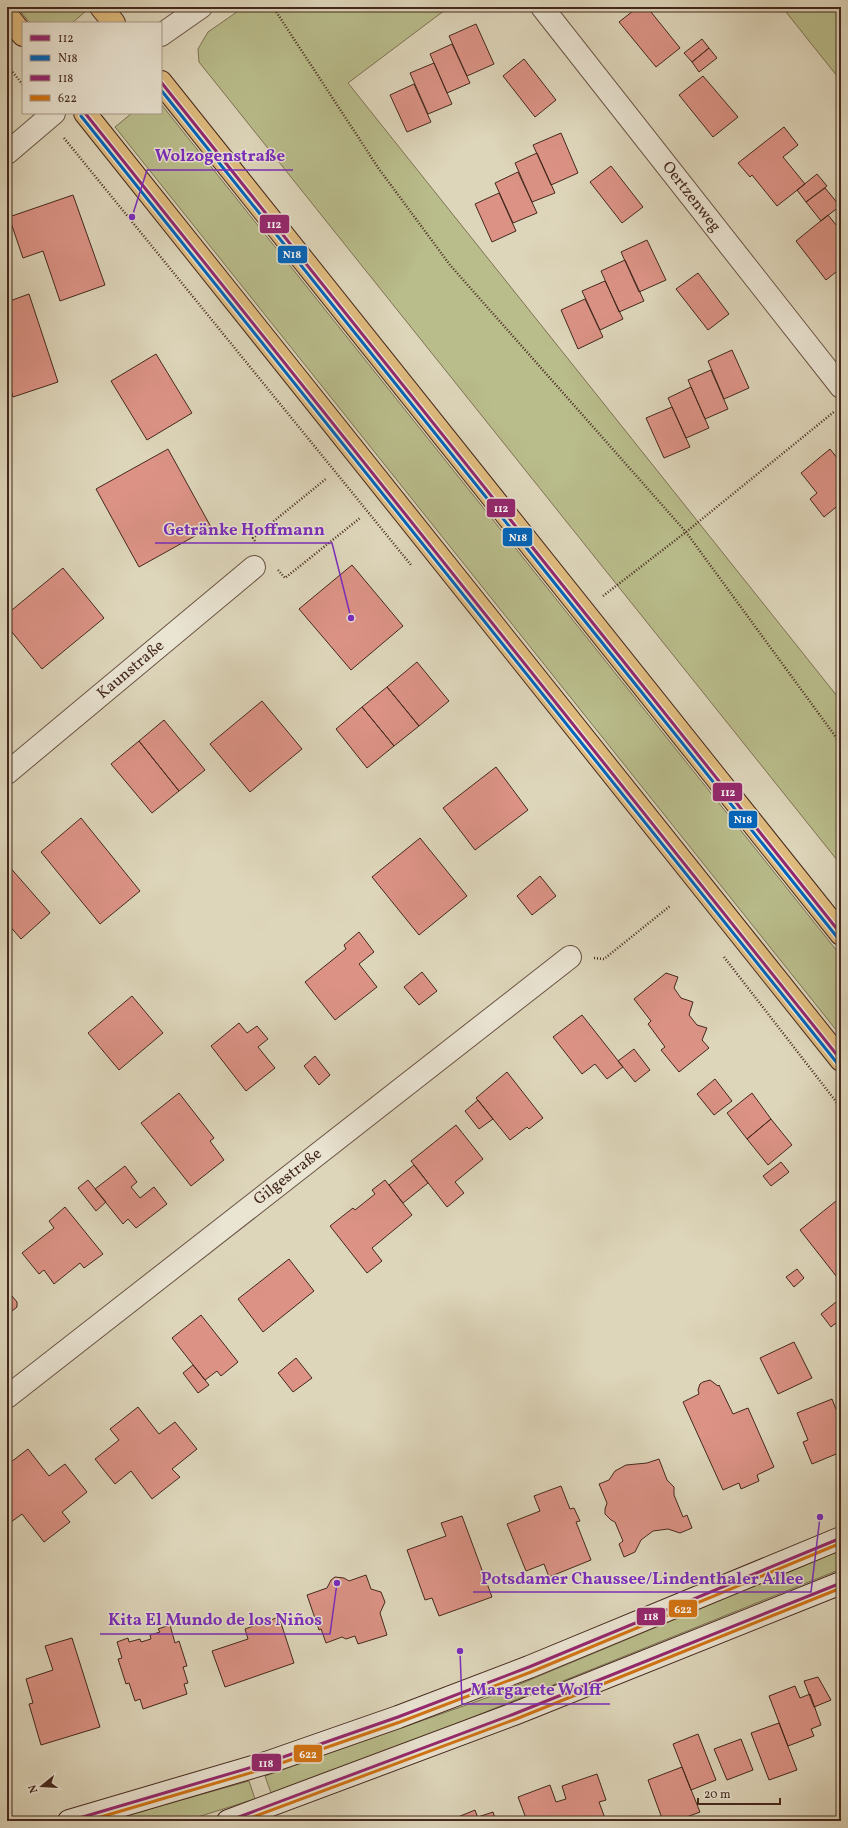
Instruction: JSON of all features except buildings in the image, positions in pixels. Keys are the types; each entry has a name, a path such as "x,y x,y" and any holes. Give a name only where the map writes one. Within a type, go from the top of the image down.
{"main road":[{"path":"101,7 113,22"},
{"path":"7,15 22,34"},
{"path":"162,83 841,934"},
{"path":"86,114 841,1060"}],"street":[{"path":"162,34 201,7"},
{"name":"Oertzenweg","path":"542,7 841,387"},
{"path":"7,154 53,114"},
{"name":"Kaunstraße","path":"7,773 254,567"},
{"name":"Gilgestraße","path":"7,1397 570,957"},
{"path":"69,1821 266,1763 398,1717 530,1667 841,1538"},
{"path":"228,1821 514,1714 841,1583"}],"path":[{"path":"273,7 379,169 450,265 686,532 841,744"},
{"path":"7,65 22,85"},
{"path":"77,154 415,570"},
{"path":"584,611 686,532 837,410"},
{"path":"258,544 253,538 327,478"},
{"path":"276,567 285,578 360,518"},
{"path":"570,957 604,959 670,906"},
{"path":"722,954 841,1108"}],"green space":[{"path":"17,7 83,7 86,11 73,22 29,22"},
{"path":"244,7 449,7 348,83 841,701 841,865 199,62 198,49 208,32"},
{"path":"782,7 841,7 841,81"},
{"path":"162,105 841,956 841,1036 115,127 131,114 162,114"},
{"path":"841,1550 841,1569 446,1728 271,1793 265,1776 489,1697"},
{"path":"249,1781 255,1799 185,1821 106,1821"}],"transit line":[{"name":"112","path":"162,83 841,934"},
{"name":"N18","path":"162,91 837,937"},
{"name":"112","path":"86,114 841,1060"},
{"name":"N18","path":"81,116 837,1063"},
{"name":"118","path":"69,1821 266,1763 398,1717 529,1667 841,1538"},
{"name":"622","path":"87,1821 267,1768 400,1722 531,1672 841,1543"},
{"name":"118","path":"228,1821 514,1714 841,1583"},
{"name":"622","path":"242,1821 516,1719 841,1588"}],"place":[{"name":"Wolzogenstraße","path":"132,217"},
{"name":"Getränke Hoffmann","path":"351,618"},
{"name":"Potsdamer Chaussee/Lindenthaler Allee","path":"820,1517"},
{"name":"Kita El Mundo de los Niños","path":"337,1583"},
{"name":"Margarete Wolff","path":"460,1651"}]}
